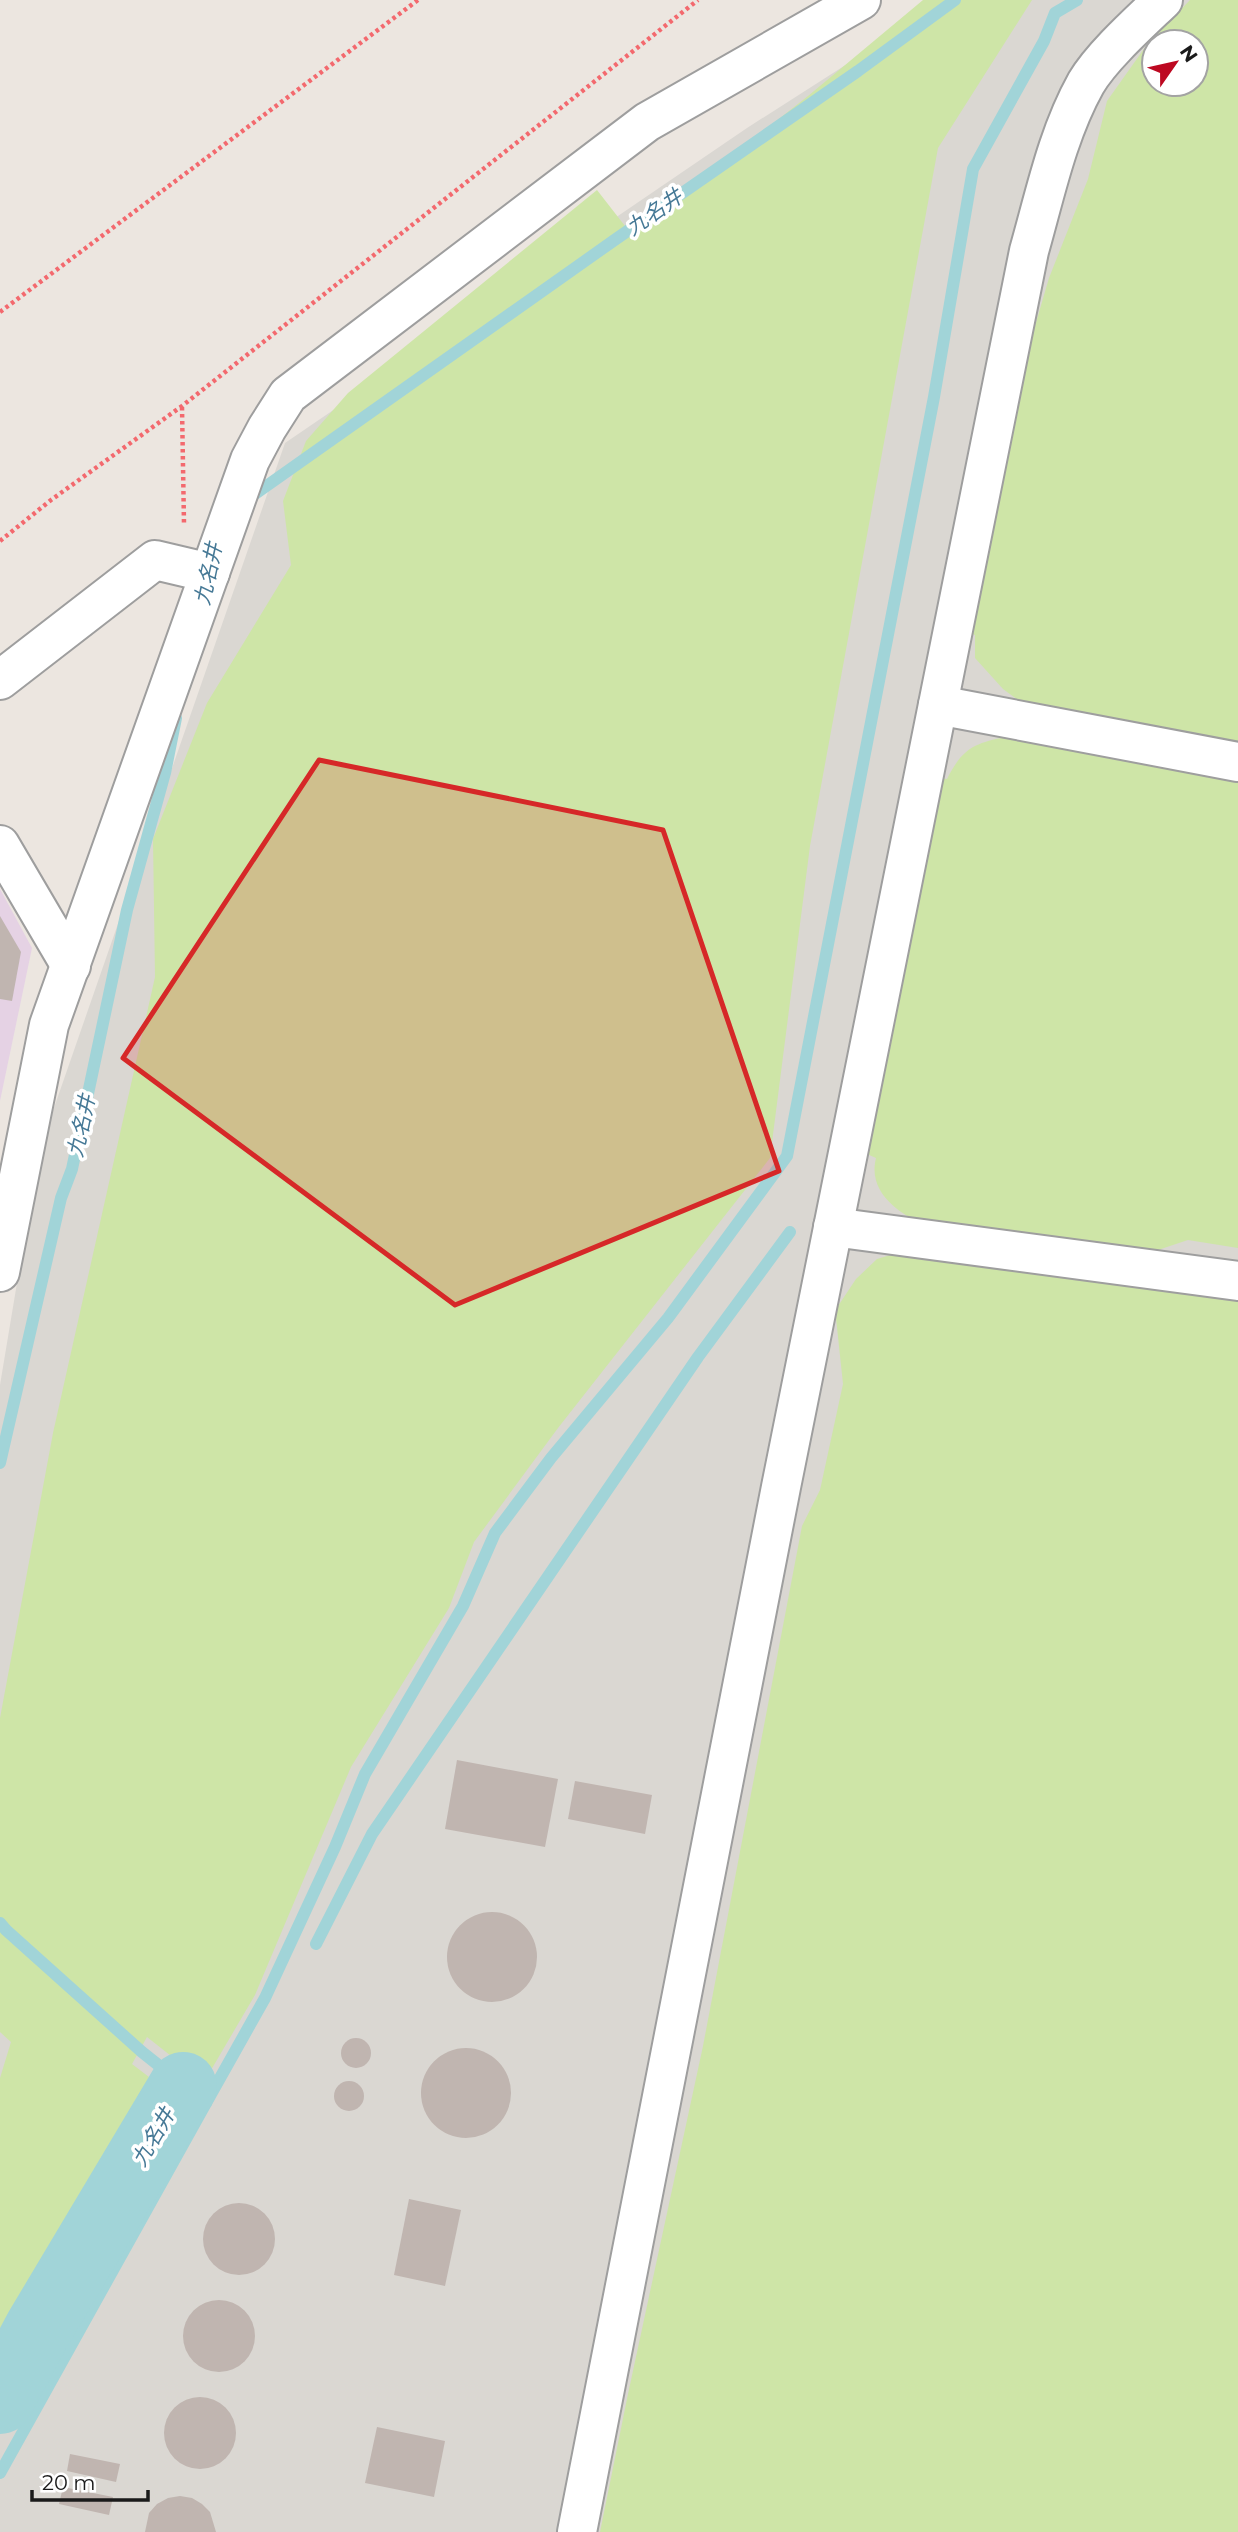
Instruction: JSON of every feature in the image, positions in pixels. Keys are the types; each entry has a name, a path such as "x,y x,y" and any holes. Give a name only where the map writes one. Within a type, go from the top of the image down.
{"street":[{"path":"0,1272 49,1025 71,966 197,570 250,460 288,396 647,122 861,0"},
{"path":"577,2532 833,1227 1029,251 1064,129 1087,81 1126,36 1163,0"},
{"path":"0,680 155,560 197,570"},
{"path":"938,705 1238,762"},
{"path":"0,845 71,966"},
{"path":"833,1227 1238,1281"}],"path":[{"path":"0,312 418,0"},
{"path":"0,541 51,500 182,407 698,0"},
{"path":"182,407 197,570"}],"highlighted area":[{"path":"319,760 663,830 779,1171 455,1305 123,1058"}],"shaded area":[{"path":"947,0 1238,0 1238,2532 0,2532 0,1385 39,1151 285,443 747,128"},
{"path":"0,889 32,948 0,1101"}],"green space":[{"path":"923,0 1032,0 938,148 810,846 770,1158 558,1428 474,1542 449,1608 351,1767 255,1995 204,2082 147,2037 132,2064 166,2090 64,2247 0,2368 0,2078 11,2042 0,2032 0,1718 53,1433 155,977 153,839 207,703 291,565 283,501 306,441 348,393 597,190 632,235 808,96"},
{"path":"1190,0 1238,0 1238,745 1025,705 1003,689 975,658 975,635 968,633 1011,408 1049,278 1088,179 1107,101 1140,54 1140,98 1210,98 1210,28 1163,28"},
{"path":"1006,737 1238,777 1238,1248 1188,1240 1146,1254 929,1228 898,1209 881,1192 875,1171 876,1158 867,1154 940,778 947,779 958,761 970,749"},
{"path":"907,1250 1238,1291 1238,2532 600,2532 703,2046 802,1526 820,1490 843,1384 836,1318 838,1306 856,1279 877,1259"}],"building":[{"path":"0,916 21,952 12,1001 0,999"},
{"path":"457,1760 558,1779 545,1847 445,1829"},
{"path":"575,1781 652,1795 645,1834 568,1819"},
{"path":"492,1912 509,1916 524,1925 533,1940 537,1957 533,1974 524,1989 509,1998 492,2002 475,1998 460,1989 451,1974 447,1957 451,1940 460,1925 475,1916"},
{"path":"356,2038 367,2042 371,2053 367,2064 356,2068 345,2064 341,2053 345,2042"},
{"path":"466,2048 483,2052 498,2061 507,2076 511,2093 507,2110 498,2125 483,2134 466,2138 449,2134 434,2125 425,2110 421,2093 425,2076 434,2061 449,2052"},
{"path":"349,2081 360,2085 364,2096 360,2107 349,2111 338,2107 334,2096 338,2085"},
{"path":"409,2199 461,2210 445,2286 394,2275"},
{"path":"239,2203 259,2209 269,2219 275,2239 269,2259 259,2269 239,2275 219,2269 209,2259 203,2239 209,2219 219,2209"},
{"path":"219,2300 239,2306 249,2316 255,2336 249,2356 239,2366 219,2372 199,2366 189,2356 183,2336 189,2316 199,2306"},
{"path":"200,2397 220,2403 230,2413 236,2433 230,2453 220,2463 200,2469 180,2463 170,2453 164,2433 170,2413 180,2403"},
{"path":"377,2427 445,2441 434,2497 365,2483"},
{"path":"70,2454 120,2464 116,2482 67,2471"},
{"path":"63,2487 113,2497 109,2515 59,2504"},
{"path":"180,2496 192,2498 210,2512 216,2532 145,2532 149,2513 157,2504"}],"waterway":[{"name":"九名井","path":"248,499 955,0"},
{"path":"0,1923 142,2052 206,2103 265,1998 335,1847 365,1774 463,1606 495,1533 551,1458 668,1318 787,1156 934,397 973,169 1044,41 1055,13 1077,0"},
{"name":"九名井","path":"0,1463 61,1198 72,1169 127,910 165,773 176,718"},
{"path":"316,1944 372,1834 698,1357 790,1232"},
{"name":"九名井","path":"0,2400 38,2329 183,2086"},
{"path":"0,2473 206,2103"},
{"path":"0,2374 24,2332 38,2329"}]}
